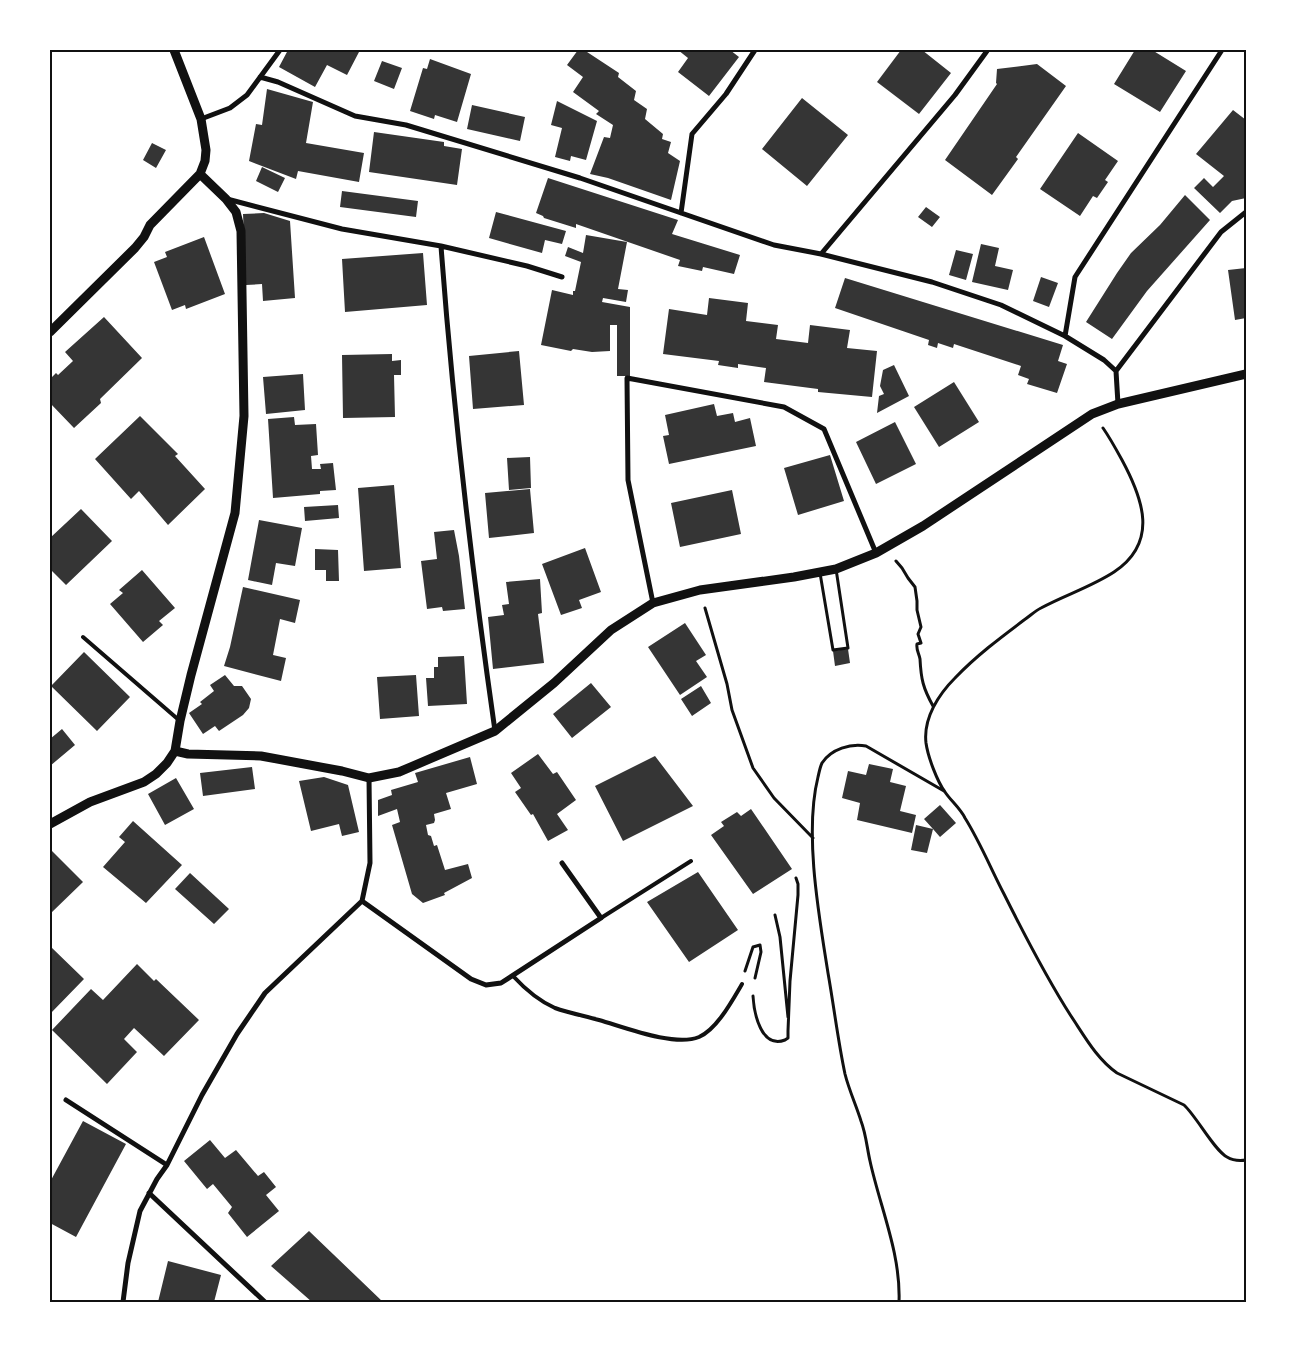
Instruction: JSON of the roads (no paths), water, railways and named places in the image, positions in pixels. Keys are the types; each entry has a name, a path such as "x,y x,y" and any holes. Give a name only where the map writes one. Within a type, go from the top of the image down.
{"street":[{"path":"50,332 135,248 144,237 150,225 200,174 206,150 201,118 174,50"},
{"path":"201,118 230,108 247,95 280,50"},
{"path":"681,213 692,134 726,94 754,50"},
{"path":"1065,336 1075,277 1222,50"},
{"path":"821,254 955,95 987,51"},
{"path":"260,77 278,82 355,116 415,127 580,178 774,245 821,254 932,282 1001,305 1065,336 1104,360 1116,371"},
{"path":"50,824 90,802 144,782 167,763 174,750 235,513 244,416 241,231 236,212 226,199 200,174"},
{"path":"226,199 342,229 441,246 527,266 562,277"},
{"path":"1118,404 1116,371 1221,232 1246,212"},
{"path":"441,246 447,329 475,592 495,731"},
{"path":"174,750 188,754 262,756 369,778 398,772 495,731 554,683 611,630 653,603 700,590 794,577 836,568 876,553 923,526 1092,414 1118,404 1246,374"},
{"path":"653,603 628,480 627,378 784,407 824,429 876,553"},
{"path":"124,1302 128,1264 140,1211 167,1165 217,1068 237,1034 265,993 362,901 370,863 369,778"},
{"path":"362,901 471,978 486,985 501,983 601,918 562,863"},
{"path":"66,1100 167,1165"},
{"path":"149,1193 265,1302"}],"lane":[{"path":"83,638 180,721"},
{"path":"601,918 690,861"},
{"path":"513,976 534,995 554,1007 634,1031 679,1039 701,1036 709,1030 722,1016 742,984"}]}
